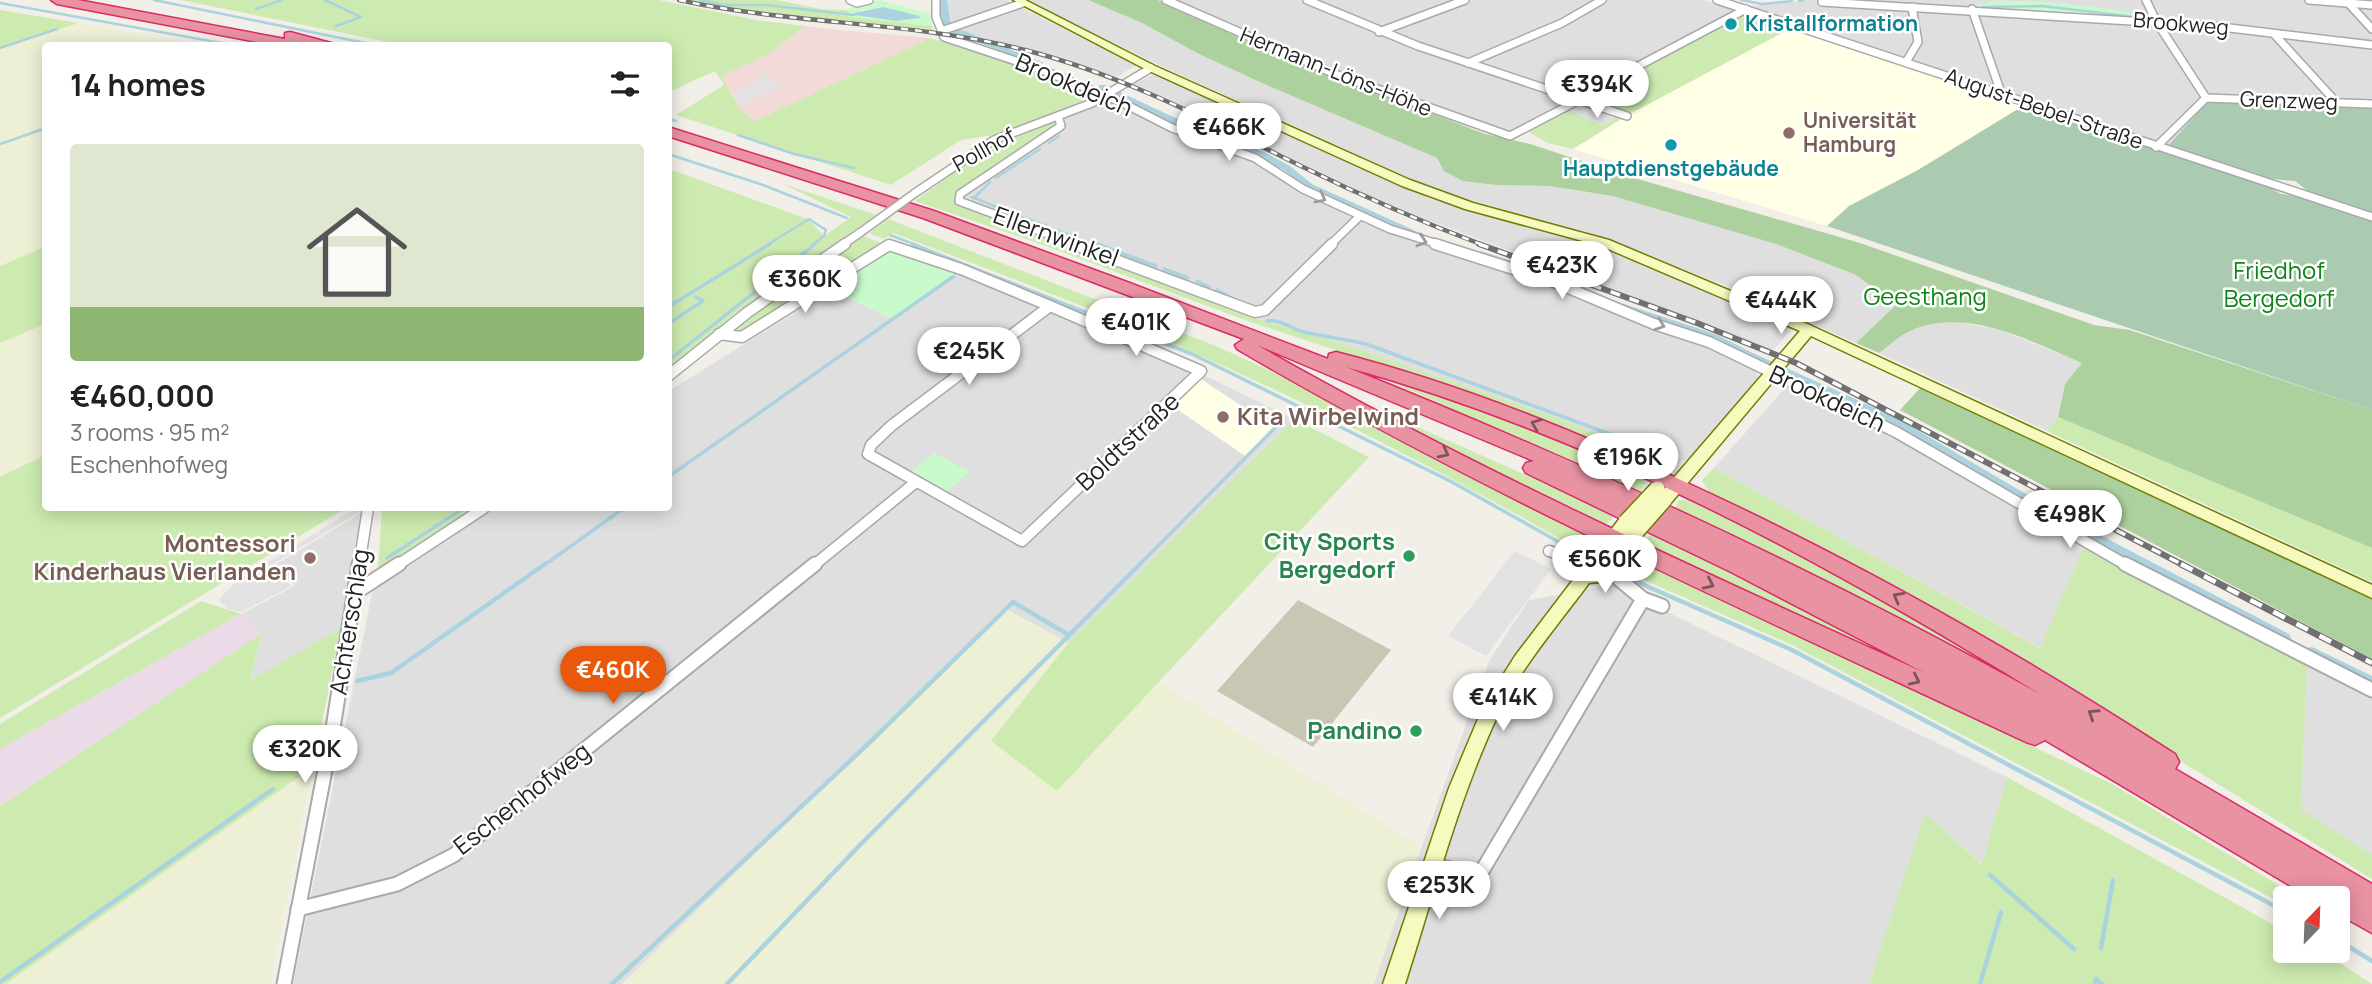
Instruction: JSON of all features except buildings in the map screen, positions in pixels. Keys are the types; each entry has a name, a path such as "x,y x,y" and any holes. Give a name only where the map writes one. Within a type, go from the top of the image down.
{"highway":[{"path":"57,0 282,42"},
{"path":"98,0 314,42"},
{"path":"672,132 907,207 1524,449 1795,575 2044,707 2372,899"},
{"path":"672,141 908,218 1249,341 1448,430 1700,546 1930,662 2159,790 2317,886"},
{"path":"1249,341 1384,371 1477,401 1864,579 2080,705 2192,779 2248,825"},
{"path":"1249,341 1318,388 2159,790"},
{"path":"2350,906 2372,920"}],"main road":[{"path":"1021,2 1151,68 1435,195 1605,243 1809,330 2372,592"},
{"path":"1394,984 1459,788 1490,712 1521,661 1624,532 1700,456 1809,330"}],"street":[{"path":"850,0 857,3 869,0"},
{"path":"936,0 936,17 948,28 1021,2"},
{"name":"Hermann-Löns-Höhe","path":"1166,0 1267,47 1388,97 1510,136 1578,99"},
{"path":"1307,0 1379,32 1627,116"},
{"path":"1379,32 1465,0"},
{"path":"1468,63 1562,23 1602,0"},
{"name":"August-Bebel-Straße","path":"1717,0 2372,217"},
{"path":"2146,0 2156,21 2206,98 2156,147"},
{"path":"2309,0 2372,5"},
{"name":"Brookweg","path":"1822,2 1903,3 1912,7 2156,21 2372,45"},
{"path":"2350,5 2372,29"},
{"path":"1906,62 1919,46 1912,7"},
{"path":"1578,99 1746,9"},
{"path":"1972,9 1999,87 1992,92"},
{"name":"Brookdeich","path":"948,28 944,37 994,52 1105,96 1172,128 1255,158 1303,189 1359,217 1420,241 1554,282 1654,324 1709,342 1776,370 1895,432 2160,584 2372,690"},
{"path":"2274,34 2337,103"},
{"name":"Pollhof","path":"719,334 915,193 994,140 1105,96 1151,68"},
{"name":"Grenzweg","path":"2206,98 2372,104"},
{"name":"Pollhof","path":"959,201 960,194 1061,126 1058,116"},
{"name":"Ellernwinkel","path":"959,201 1255,312 1265,310 1359,217"},
{"name":"Boldtstraße","path":"719,334 742,337 889,245 961,269 1201,371 1022,541 916,482"},
{"path":"916,482 868,454 871,445 891,426 1049,306"},
{"path":"672,373 719,334"},
{"name":"Eschenhofweg","path":"299,909 397,884 454,855 916,482"},
{"name":"Achterschlag","path":"284,984 356,592 368,511"},
{"path":"356,592 479,511"},
{"path":"1549,551 1583,561"},
{"path":"1619,579 1643,599 1662,606"},
{"path":"1435,866 1469,874 1482,871 1643,599"}],"shaded area":[{"path":"945,0 1006,0 1136,65 1117,77 1042,52 967,36 945,18"},
{"path":"1026,0 1088,0 1142,23 1197,53 1264,84 1437,158 1444,171 1497,185 1549,186 1613,196 1693,218 1776,244 1856,275 1896,305 1856,343 1726,286 1595,234 1441,192 1167,69"},
{"path":"1173,0 1703,0 1737,10 1511,130 1490,127 1391,95"},
{"path":"1811,0 2372,0 2372,108 2208,101 2167,147 1741,7"},
{"path":"79,23 184,42 42,42 42,248 0,266 0,48"},
{"path":"805,26 930,38 755,121 738,107 721,76 769,54"},
{"name":"Universität Hamburg","path":"1791,28 2023,106 1918,170 1849,206 1827,226 1573,149 1630,114"},
{"path":"1154,74 1431,199 1586,242 1793,328 1773,350 1391,206 1134,84"},
{"path":"764,75 780,83 778,88 739,106 733,94 761,80 759,77"},
{"path":"1106,102 1115,103 1168,130 1253,159 1299,191 1386,232 1551,285 1707,345 1757,371 1758,379 1690,458 1674,465 1547,414 1341,343 1248,316 953,203 954,192 1053,126 1053,122"},
{"path":"1583,103 1621,115 1602,126 1569,111"},
{"path":"960,273 1191,369 1294,419 1068,643 1006,609 622,984 293,984 373,589 489,511 672,511 672,389 831,290 893,319"},
{"path":"1607,287 1773,350 1769,354 1604,291"},
{"path":"1946,320 2000,330 2083,363 2065,384 2058,417 2047,431 1879,353 1908,331"},
{"path":"42,325 42,456 0,477 0,343"},
{"path":"1783,327 1785,330 1773,349 1739,335 1744,329 1763,338 1772,328"},
{"name":"Kita Wirbelwind","path":"1201,379 1273,427 1245,456 1174,407"},
{"path":"1785,388 1794,388 1894,436 2084,546 2041,648 1714,468"},
{"path":"351,511 360,512 270,566 292,586 241,612 228,609 219,600 234,583"},
{"path":"361,513 341,628 251,681 261,634 241,614 295,586 275,565"},
{"path":"1515,551 1551,569 1486,656 1448,636"},
{"path":"1612,585 2007,777 1983,864 1925,815 1869,984 1372,984 1489,661 1529,600"},
{"path":"1298,600 1391,650 1313,747 1217,691"},
{"path":"1006,609 1068,643 991,741 1057,791 1159,682 1421,847 1374,984 622,984"},
{"path":"241,614 261,634 0,806 0,749"},
{"path":"2307,663 2372,695 2372,854 2301,811"},
{"path":"313,767 270,984 6,984"}],"green space":[{"path":"180,0 659,0 756,20 805,26 769,54 722,76 738,107 755,121 930,38 985,53 1094,96 998,134 961,140 891,185 676,115 724,85 715,71 672,91 672,42 388,42"},
{"path":"685,0 776,0 821,9 849,10 849,17 932,26 933,31 714,7"},
{"path":"879,0 929,13 932,26 848,17 849,10","holes":["883,7 919,18 896,21 854,15 862,10"]},
{"name":"Geesthang","path":"1088,0 1158,0 1264,49 1485,134 1530,144 1631,177 1860,243 2094,325 2130,330 2372,410 2372,548 2058,417 2065,384 2082,363 2041,345 1997,329 1953,322 1932,324 1910,331 1879,353 1856,343 1896,305 1856,275 1776,244 1613,196 1549,186 1463,181 1444,171 1437,158 1264,84 1197,53 1142,23"},
{"path":"1995,1 2092,7 2149,16 2151,20 1969,7"},
{"path":"0,10 79,23 0,48"},
{"path":"1745,12 1791,28 1630,114 1585,98"},
{"name":"Friedhof Bergedorf","path":"2208,101 2372,108 2372,214 2314,196 2295,181 2261,178 2167,147"},
{"path":"1578,103 1583,103 1570,110 1626,116 1573,149 1548,143 1527,131"},
{"name":"Friedhof Bergedorf","path":"2023,106 2266,186 2281,194 2298,196 2372,219 2372,410 1827,226 1849,206 1918,170"},
{"path":"1053,122 1053,126 955,192 954,203 1248,316 1341,343 1547,414 1674,465 1665,470 1652,467 1416,373 1245,320 1035,242 915,201 966,164 1002,143"},
{"path":"672,170 808,219 824,236 851,217 781,183 876,215 734,314 672,368"},
{"path":"888,219 1216,346 1280,375 1592,536 1594,546 1589,555 1383,443 1299,401 1167,341 893,233 884,239 869,233"},
{"path":"863,236 883,244 746,332 736,329 753,314"},
{"path":"42,248 42,325 0,343 0,266"},
{"path":"892,250 960,273 893,319 831,290"},
{"path":"1371,373 1523,423 1647,479 1641,492"},
{"path":"1920,388 2372,598 2372,659 1900,410"},
{"path":"1358,402 1370,406 1616,515 1604,526"},
{"path":"2058,417 2372,548 2372,582 2047,431"},
{"path":"1294,419 1369,457 1057,791 991,741 1068,643"},
{"path":"934,453 970,472 944,493 909,473"},
{"path":"42,456 42,511 341,511 0,718 0,477"},
{"path":"1714,468 2040,648 2084,546 2160,590 2307,663 2301,810 2372,854 2372,879 2018,661 1867,574 1710,494 1702,480"},
{"path":"1679,500 1694,500 1877,592 2091,723 1908,623 1675,508"},
{"path":"382,511 468,511 378,570"},
{"path":"1653,532 1928,675 1653,550 1647,538"},
{"path":"1644,562 2112,784 2280,886 2273,886 2273,899 1792,645 1626,572 1633,565"},
{"path":"201,601 241,614 0,749 0,724"},
{"path":"341,628 313,767 6,984 0,984 0,806 261,634 251,680"},
{"path":"2007,777 2273,924 2273,963 2340,963 2372,984 1869,984 1925,814 1982,864"}],"water":[{"path":"883,7 920,18 896,21 854,15"},
{"path":"1609,299 1718,335 1768,361 1764,365 1613,306"}],"waterway":[{"path":"154,0 360,42"},
{"path":"256,9 282,0"},
{"path":"325,0 361,17 336,26"},
{"path":"700,0 724,5 765,5 854,15"},
{"path":"943,0 946,22 954,30 1040,63"},
{"path":"1741,0 1762,4 1792,1"},
{"path":"1799,1 1804,0"},
{"path":"0,3 216,42"},
{"path":"1983,7 2042,6 2152,19"},
{"path":"2162,20 2182,21"},
{"path":"0,48 57,29"},
{"path":"2343,38 2372,41"},
{"path":"1102,87 1196,131 1261,154 1287,168 1309,186 1424,237"},
{"path":"672,120 676,121"},
{"path":"0,144 42,129"},
{"path":"738,135 794,154 854,168"},
{"path":"1049,143 1059,136"},
{"path":"996,178 1040,149"},
{"path":"672,155 763,185 847,218"},
{"path":"975,197 990,182"},
{"path":"972,197 1011,213"},
{"path":"1019,216 1047,226"},
{"path":"767,245 809,219 826,230 824,236 812,245"},
{"path":"1057,230 1086,241"},
{"path":"890,235 916,245"},
{"path":"672,305 770,244"},
{"path":"672,358 815,244"},
{"path":"912,244 1192,354 1450,481 1584,556"},
{"path":"1101,245 1097,244 1156,266"},
{"path":"1481,254 1557,279"},
{"path":"1164,269 1188,278"},
{"path":"672,474 954,276"},
{"path":"1197,281 1209,287"},
{"path":"1217,290 1228,296"},
{"path":"672,321 703,301 696,297"},
{"path":"1267,321 1304,332 1366,344 1610,434"},
{"path":"1753,356 1891,420 2056,517 2284,638"},
{"path":"1138,566 1284,419"},
{"path":"387,558 459,511"},
{"path":"543,566 620,511"},
{"path":"357,681 391,673 545,564"},
{"path":"727,984 859,846 1140,564"},
{"path":"1628,578 1790,649 2273,905"},
{"path":"612,984 867,745 1013,602 1069,635"},
{"path":"2312,652 2372,682"},
{"path":"0,982 273,789"},
{"path":"1990,875 2074,949"},
{"path":"2101,948 2113,880"},
{"path":"1980,984 2001,912"},
{"path":"2350,947 2372,961"},
{"path":"2095,984 2096,979 2102,984"}],"railway":[{"path":"679,0 765,14 939,33 1061,60 1167,101 1325,178 1483,245"},
{"path":"1479,244 1697,323 1796,363 2185,566"},
{"path":"2181,564 2372,663"}],"place":[{"name":"Kristallformation","path":"1731,24"},
{"name":"Universität Hamburg","path":"1789,133"},
{"name":"Hauptdienstgebäude","path":"1671,145"},
{"name":"Kita Wirbelwind","path":"1223,417"},
{"name":"City Sports Bergedorf","path":"1409,556"},
{"name":"Montessori Kinderhaus Vierlanden","path":"310,558"},
{"name":"Pandino","path":"1416,731"}]}
